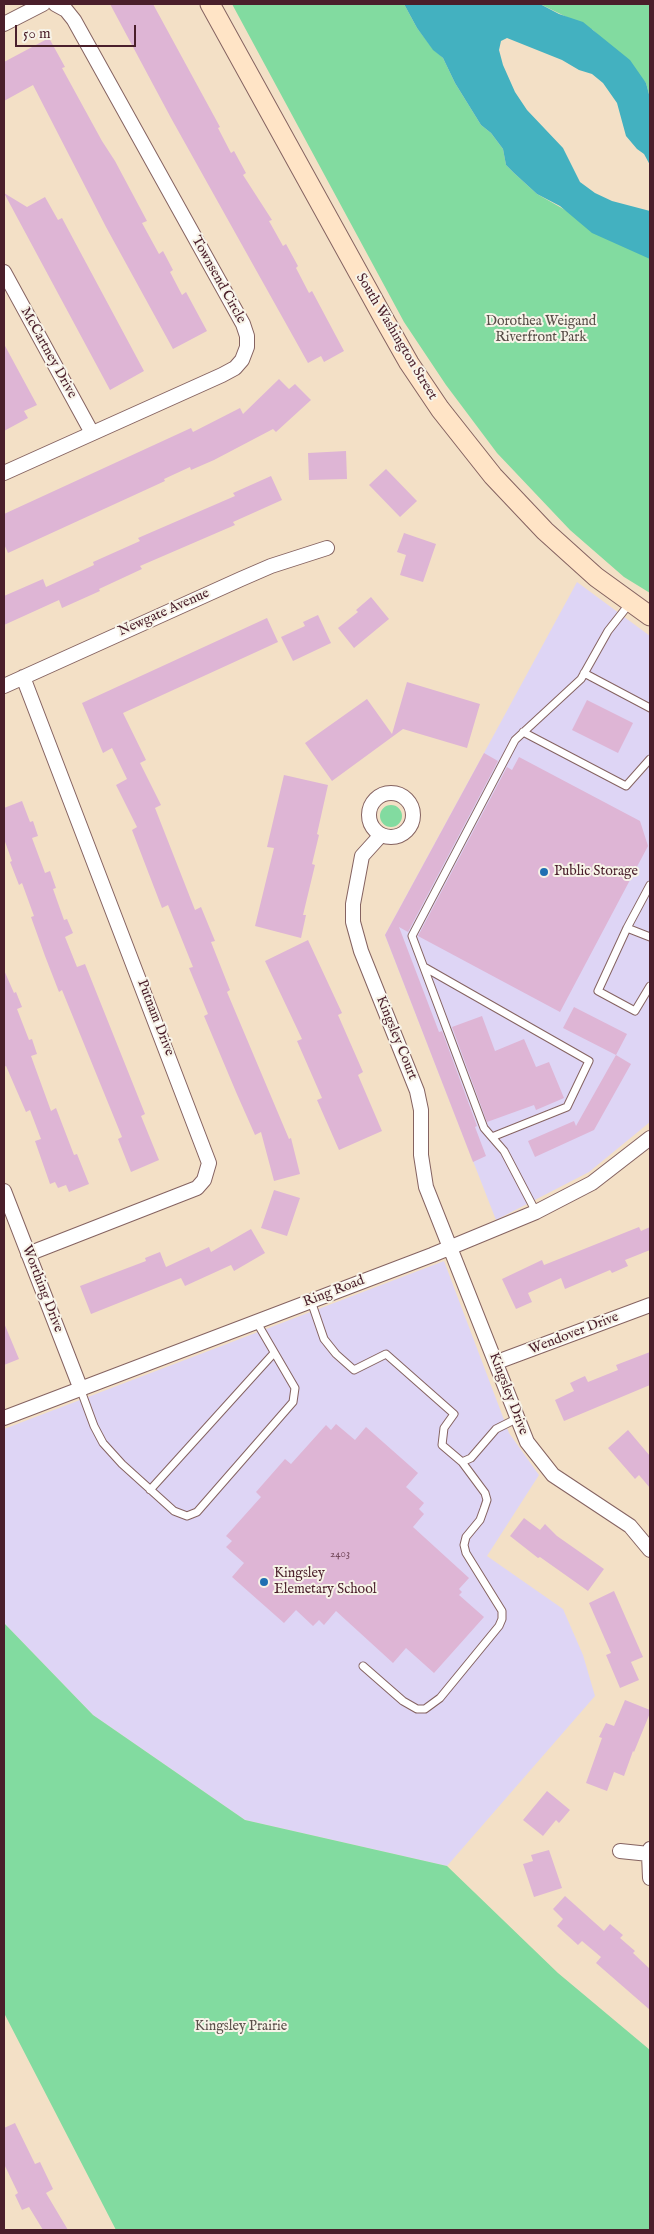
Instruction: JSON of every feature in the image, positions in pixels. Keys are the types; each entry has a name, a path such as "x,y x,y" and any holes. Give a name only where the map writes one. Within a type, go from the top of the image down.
{"main road":[{"name":"South Washington Street","path":"210,4 384,319 409,363 440,409 472,451 511,496 569,552 630,603 650,616"}],"street":[{"path":"4,24 43,4"},
{"name":"Townsend Circle","path":"4,473 235,368 245,356 247,336 243,324 74,20 66,10 55,4"},
{"name":"McCartney Drive","path":"4,272 92,433"},
{"name":"Newgate Avenue","path":"4,686 256,573 327,548"},
{"name":"Putnam Drive","path":"24,677 209,1163 204,1180 198,1188 28,1254"},
{"name":"Kingsley Court","path":"381,835 362,856 353,904 353,922 361,951 417,1091 421,1110 421,1155 424,1176 449,1248"},
{"name":"Ring Road","path":"4,1418 80,1387 449,1248 536,1212 592,1183 650,1138"},
{"name":"Worthing Drive","path":"4,1191 80,1387"},
{"name":"Kingsley Drive","path":"449,1248 497,1362 527,1442 553,1475 630,1526 650,1550"},
{"name":"Wendover Drive","path":"497,1362 650,1305"},
{"path":"620,1852 649,1851 650,1878"}],"lane":[{"path":"536,1212 504,1151 484,1128 412,936 515,740 581,679 608,631 630,603"},
{"path":"584,673 650,708"},
{"path":"523,732 626,786 650,758"},
{"path":"650,885 627,928 598,991 635,1011 650,986"},
{"path":"627,928 650,937"},
{"path":"424,967 589,1062 567,1107 492,1137"},
{"path":"311,1300 324,1339 336,1354 354,1370 386,1354 454,1414 444,1428 442,1445 462,1462 485,1493 487,1500 480,1520 466,1538 464,1545 466,1553 502,1611 502,1620 499,1626 440,1698 425,1709 417,1710 403,1701 363,1666"},
{"path":"80,1387 88,1414 103,1442 122,1464 150,1490 174,1511 187,1516 197,1512 293,1402 295,1388 256,1321"},
{"path":"150,1490 274,1353"},
{"path":"462,1462 471,1458 496,1429 518,1418"}],"shaded area":[{"path":"577,582 650,636 650,1122 589,1172 496,1220 385,935"},
{"name":"Kingsley Elemetary School","path":"444,1261 509,1433 539,1475 487,1556 563,1609 583,1655 595,1696 447,1866 245,1820 93,1715 4,1623 4,1429"}],"green space":[{"name":"Dorothea Weigand Riverfront Park","path":"232,4 404,4 417,28 433,49 443,58 455,83 481,125 491,133 503,149 506,165 537,194 650,258 650,593 624,577 570,530 497,453 446,385 404,322"},
{"path":"540,4 650,4 650,98 646,83 593,30"},
{"path":"387,805 395,805 402,812 402,820 395,827 387,827 380,820 380,812"},
{"name":"Kingsley Prairie","path":"4,1623 93,1715 245,1820 447,1866 558,1973 650,2050 650,2230 116,2230 4,2013"}],"water":[{"path":"404,4 540,4 559,14 583,22 630,60 646,83 650,98 650,165 644,154 626,136 617,103 603,83 592,74 507,38 501,41 499,50 503,65 515,92 527,110 563,148 580,182 595,193 612,201 650,211 650,259 592,233 560,206 537,194 506,165 503,149 491,133 481,125 455,83 443,58 433,50 417,28"}],"building":[{"path":"110,4 153,4 220,127 218,128 231,153 234,151 246,173 243,175 272,220 269,221 283,246 286,244 298,266 296,268 309,293 312,291 344,351 324,362 321,356 308,363 171,118"},
{"path":"49,38 65,67 62,68 147,221 142,223 159,254 163,251 173,270 170,272 182,295 186,292 207,331 173,349 106,227 33,85 4,101 4,62"},
{"path":"4,193 27,207 45,197 58,220 62,218 144,371 110,390"},
{"path":"4,344 37,405 24,411 28,418 4,431"},
{"path":"279,379 289,389 295,384 311,400 276,432 273,429 214,460 191,470 190,467 164,479 165,481 8,553 4,544 4,514 191,428 193,432 240,408 243,414"},
{"path":"346,451 347,479 309,480 308,453"},
{"path":"386,469 417,501 400,517 369,485"},
{"path":"271,476 282,500 233,522 235,525 140,566 142,569 99,589 100,591 62,608 59,600 4,625 4,596 43,579 46,587 94,565 93,562 140,541 138,538 235,496 233,493"},
{"path":"404,533 436,544 423,582 400,575 406,555 397,552"},
{"path":"371,597 389,619 354,648 338,628 358,612 356,610"},
{"path":"318,615 331,643 293,661 281,637 305,626 303,622"},
{"path":"267,618 278,642 123,713 146,760 140,763 161,805 155,808 195,910 201,907 215,941 211,942 230,990 227,992 289,1139 291,1138 300,1174 274,1181 261,1132 255,1135 236,1092 204,1016 208,1014 189,968 193,967 168,905 162,908 132,830 137,827 116,785 127,779 112,748 103,753 82,703"},
{"path":"407,682 480,704 467,748 403,729 332,781 305,743 367,699 392,734"},
{"path":"587,700 633,723 618,753 572,730"},
{"path":"484,753 498,761 408,932 399,927 439,1032 442,1031 477,1126 475,1127 486,1156 473,1162 385,935"},
{"path":"519,757 640,821 648,846 560,1012 418,936 507,767 512,770"},
{"path":"284,775 328,785 317,834 319,835 312,864 315,865 303,915 306,915 301,938 255,926 274,848 267,847"},
{"path":"22,801 30,822 33,821 38,836 32,838 45,873 50,871 56,888 53,889 64,920 67,919 73,933 65,937 77,967 85,964 145,1114 141,1116 159,1160 131,1172 118,1139 122,1137 62,990 59,992 31,917 34,916 22,883 19,885 10,862 12,861 4,839 4,808"},
{"path":"308,940 342,1013 338,1015 363,1072 358,1075 382,1131 339,1150 317,1100 322,1098 297,1041 302,1039 265,961"},
{"path":"4,970 22,1007 17,1009 29,1040 32,1039 37,1054 31,1056 51,1111 56,1108 74,1155 77,1154 89,1184 69,1192 66,1185 58,1188 55,1182 50,1184 35,1141 41,1139 30,1110 26,1112 6,1066 4,1067"},
{"path":"574,1007 627,1034 616,1055 563,1028"},
{"path":"482,1016 495,1051 524,1039 536,1067 549,1062 564,1098 536,1110 534,1105 487,1122 452,1027"},
{"path":"616,1055 631,1064 594,1130 535,1157 528,1141 574,1121 576,1126"},
{"path":"274,1190 300,1198 287,1236 261,1228"},
{"path":"639,1227 641,1231 650,1227 650,1250 625,1260 628,1266 612,1273 610,1270 565,1289 561,1278 528,1293 532,1302 516,1309 502,1279 542,1260 544,1265"},
{"path":"251,1229 265,1253 234,1271 231,1265 185,1286 181,1278 91,1314 80,1286 146,1261 145,1258 160,1252 166,1267 209,1247 211,1252"},
{"path":"4,1323 19,1359 4,1365"},
{"path":"650,1352 650,1385 564,1421 555,1400 574,1391 570,1383 585,1376 588,1382 618,1370 616,1365"},
{"path":"336,1424 355,1440 366,1427 418,1473 406,1487 424,1503 419,1509 424,1514 413,1527 469,1578 459,1589 462,1592 459,1595 484,1617 434,1673 406,1648 393,1663 336,1611 324,1625 319,1620 313,1626 296,1610 284,1623 232,1577 244,1563 226,1547 232,1541 226,1536 261,1497 256,1492 285,1459 291,1464 326,1425 331,1430"},
{"path":"628,1430 650,1456 650,1488 639,1475 635,1479 608,1448"},
{"path":"524,1518 540,1530 545,1524 557,1536 604,1569 588,1591 540,1557 538,1558 510,1536"},
{"path":"614,1591 643,1657 631,1662 639,1680 620,1688 606,1655 611,1653 589,1603"},
{"path":"625,1700 650,1710 650,1713 624,1776 614,1772 607,1791 586,1783 602,1738 599,1737 606,1723 614,1726"},
{"path":"547,1791 570,1810 559,1823 556,1820 543,1836 523,1820"},
{"path":"549,1850 562,1888 534,1897 523,1864 533,1861 531,1855"},
{"path":"565,1896 604,1931 610,1924 623,1935 620,1938 635,1951 633,1953 650,1969 650,2010 596,1963 601,1957 582,1941 578,1945 557,1926 563,1919 553,1909"},
{"path":"15,2123 35,2164 40,2162 53,2189 46,2193 68,2230 43,2230 29,2207 22,2210 15,2195 18,2193 4,2164 4,2128"}],"place":[{"name":"Public Storage","path":"544,872"},
{"name":"Kingsley Elemetary School","path":"264,1582"}]}
